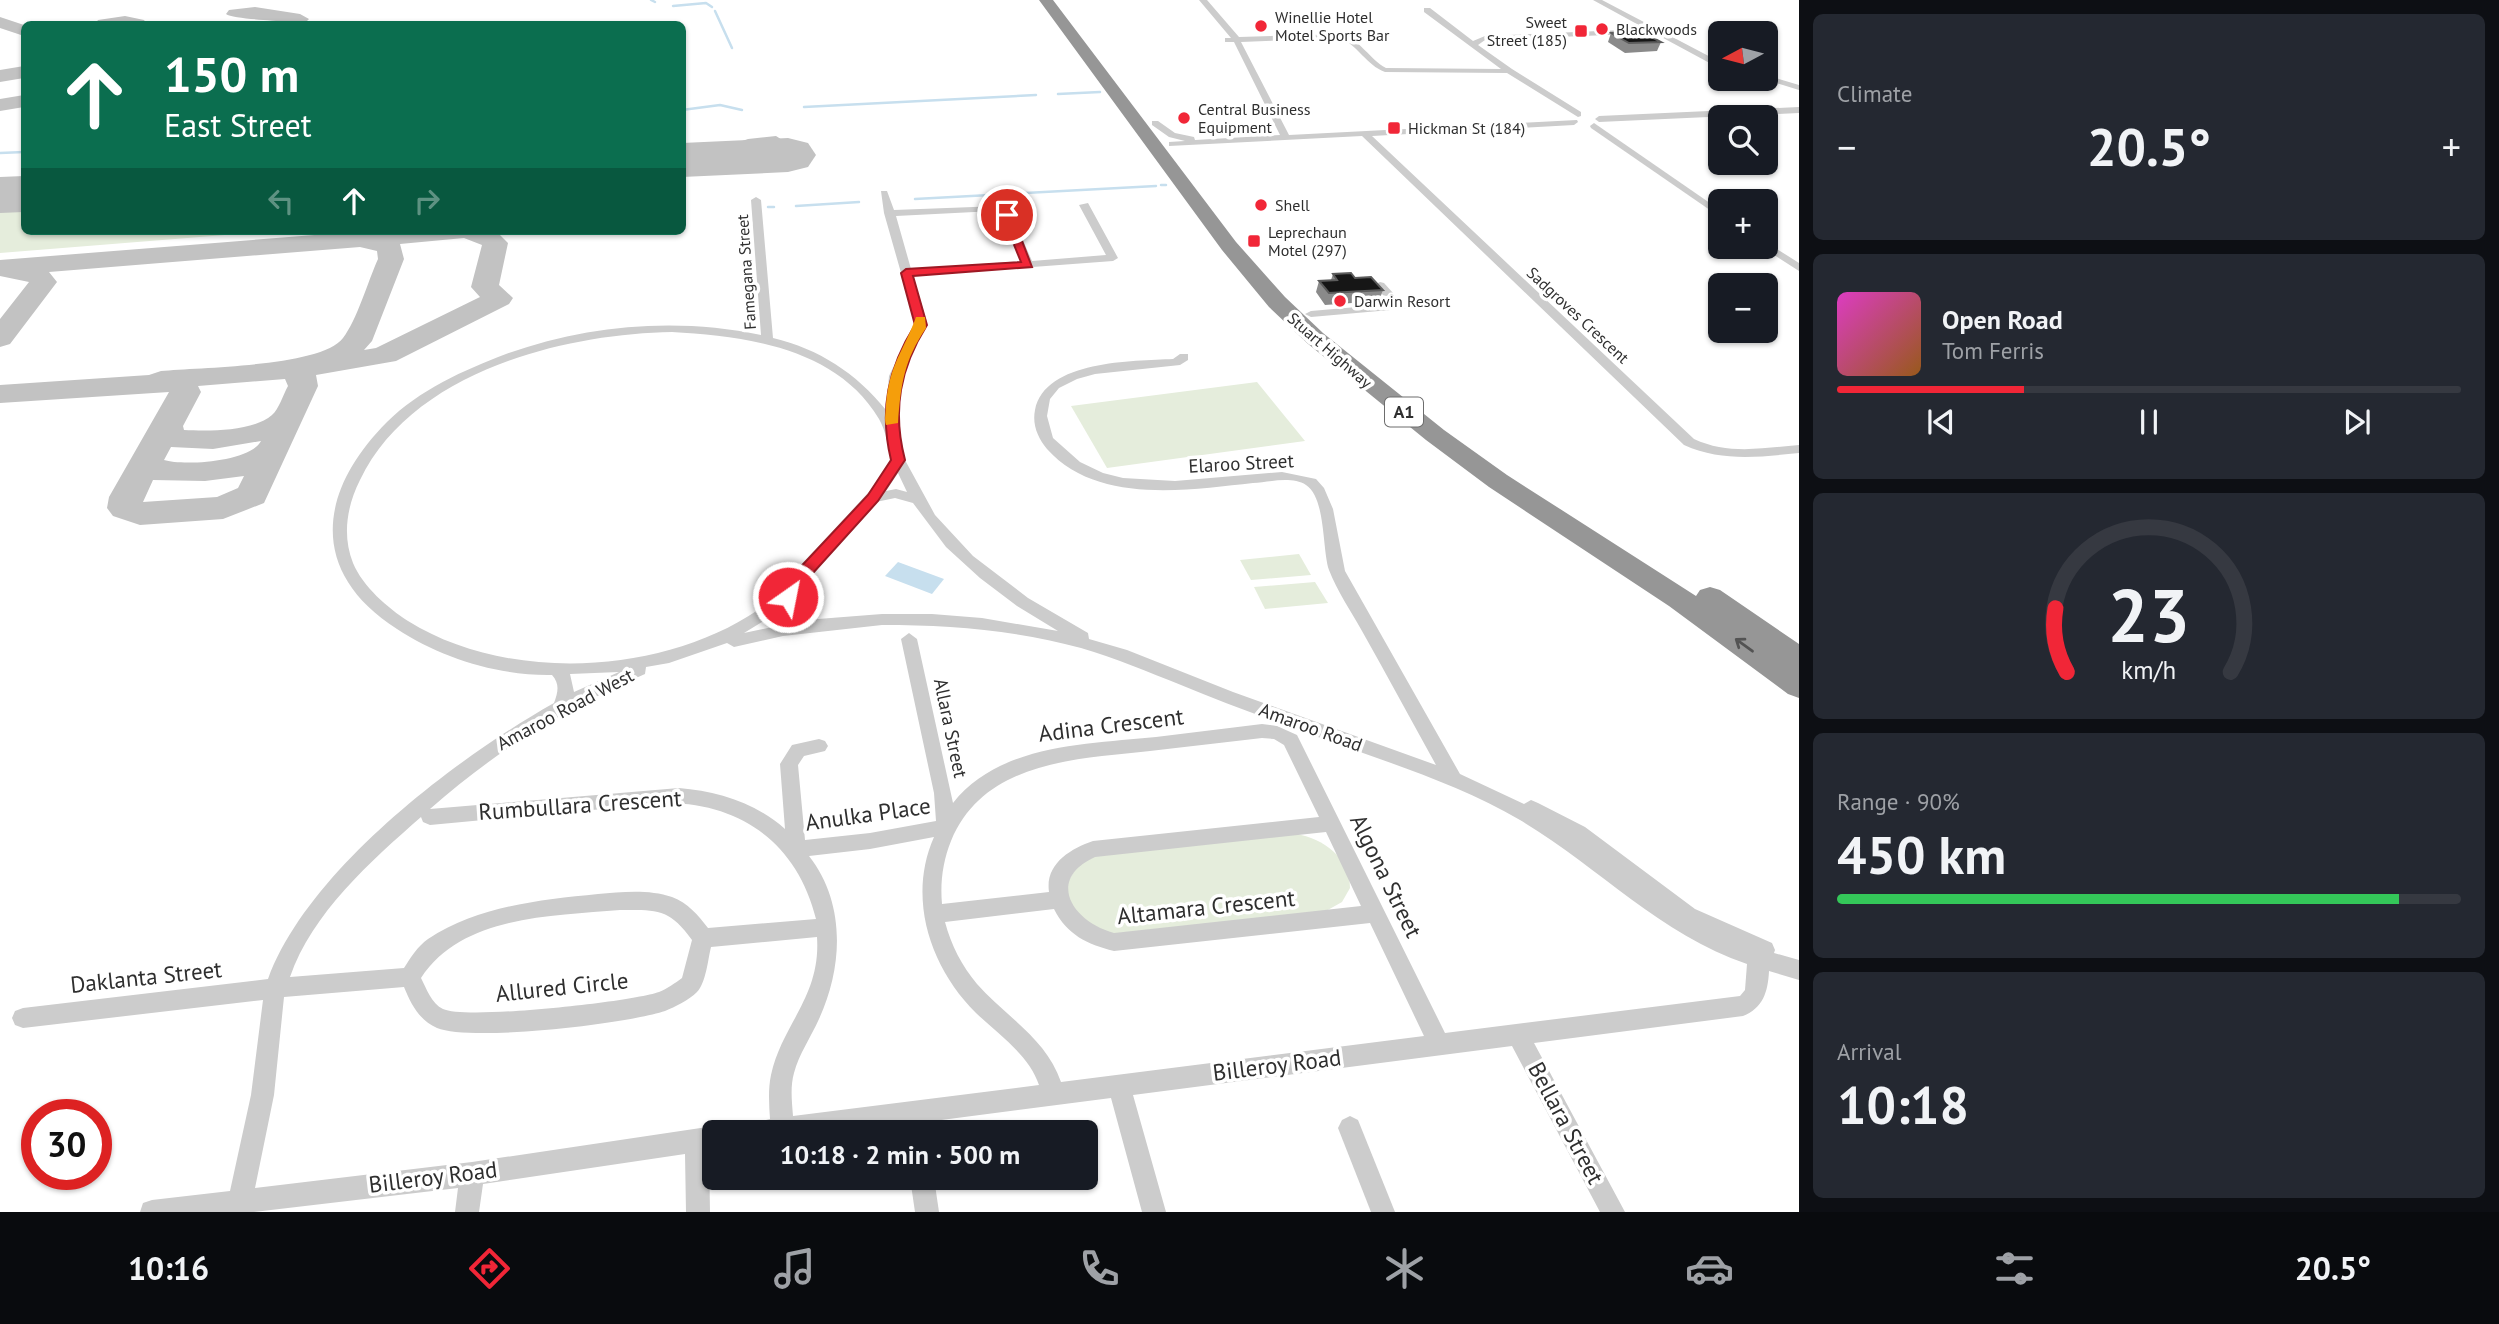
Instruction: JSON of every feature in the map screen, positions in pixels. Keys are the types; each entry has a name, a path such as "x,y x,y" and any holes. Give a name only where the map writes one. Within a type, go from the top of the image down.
{"highway":[{"name":"Stuart Highway","path":"1046,0 1165,140 1257,256 1311,314 1476,456 1799,686"},
{"name":"Stuart Highway","path":"1060,0 1165,140 1185,187 1218,231 1269,293 1315,338 1389,401 1716,600 1799,660"},
{"path":"1211,196 1203,203 1217,222 1218,231"},
{"path":"1799,660 1795,665 1799,673"}],"street":[{"path":"1197,0 1232,40"},
{"path":"1203,0 1232,40 1281,137"},
{"path":"1597,0 1708,59"},
{"path":"1427,10 1447,28 1576,118"},
{"path":"1473,46 1478,40 1485,38 1654,31"},
{"path":"1232,40 1341,36 1353,40 1385,70 1509,71"},
{"path":"1780,81 1799,77"},
{"path":"1780,81 1799,88"},
{"path":"1165,140 1314,136 1576,118 1597,122 1799,110"},
{"path":"1597,122 1708,205"},
{"name":"Sadgroves Crescent","path":"1364,133 1689,442 1722,455 1799,449"},
{"path":"1165,140 1172,135 1206,140"},
{"path":"1165,140 1218,141 1281,137"},
{"path":"884,193 921,325 905,349 895,376 891,403 891,433"},
{"name":"Famegana Street","path":"756,200 767,341"},
{"path":"906,273 1113,258 1084,205"},
{"path":"890,213 996,208 1007,215 1028,265"},
{"path":"1778,253 1797,266"},
{"path":"1380,285 1399,306"},
{"path":"1311,314 1413,305"},
{"path":"891,433 876,405 849,379 812,357 767,341 702,330 641,329 581,337 518,353 480,368 431,395 388,430 358,466 342,505 339,539 351,574 376,606 420,637 459,653 504,663 556,668 626,666 686,653 753,623 785,593 873,498 898,460"},
{"name":"Elaroo Street","path":"1184,357 1176,362 1092,370 1059,384 1046,395 1039,411 1048,442 1081,469 1126,483 1169,486 1282,477 1303,479 1316,486 1324,497 1330,546 1338,571 1461,783"},
{"path":"849,379 875,386 890,382 895,376"},
{"name":"Amaroo Road","path":"891,433 898,460 918,500 935,526 963,555 1006,590 1069,630 1209,691 1461,783 1525,814 1626,874 1693,931 1757,953"},
{"path":"873,498 896,493 918,500"},
{"path":"785,593 792,613 815,624"},
{"name":"Amaroo Road West","path":"239,1206 258,1124 276,988 300,932 344,878 426,799 493,747 561,706 620,677 686,653 766,632 815,624 907,619 957,622 1060,637 1129,657"},
{"name":"Allara Street","path":"909,639 943,793 946,827"},
{"path":"556,668 565,679 568,690 561,706"},
{"name":"Adina Crescent","path":"1053,1093 1048,1074 1035,1054 984,1010 964,984 944,949 933,914 931,876 946,827 960,807 979,788 1002,773 1034,759 1262,732 1282,735"},
{"name":"Algona Street","path":"1282,735 1297,749 1439,1044"},
{"path":"796,849 789,764 798,750 819,746"},
{"name":"Rumbullara Crescent","path":"430,817 688,796 754,815 796,849 812,878 826,927 826,981 782,1074 782,1120"},
{"path":"933,914 1058,900 1059,882 1067,866 1078,855 1093,849 1333,823"},
{"name":"Anulka Place","path":"796,849 870,841 946,827"},
{"name":"Altamara Crescent","path":"1058,900 1066,916 1081,930 1114,942 1377,913"},
{"path":"276,988 410,977 431,949 456,933 494,919 548,908 620,901 669,902 687,915 703,938 826,927"},
{"name":"Allured Circle","path":"410,977 422,1003 439,1018 465,1024 628,1008 664,1001 691,984 703,938"},
{"path":"1757,953 1799,959"},
{"path":"1757,953 1799,970"},
{"name":"Billeroy Road","path":"924,1120 1053,1093 1743,1006 1756,995 1757,953"},
{"name":"Daklanta Street","path":"23,1018 276,988"},
{"name":"Bellara Street","path":"1518,1035 1614,1212"},
{"path":"1119,1085 1154,1212"},
{"path":"1350,1128 1384,1212"},
{"name":"Billeroy Road","path":"152,1212 239,1206 702,1140"},
{"path":"467,1212 472,1174"},
{"path":"698,1212 702,1176"},
{"path":"924,1190 927,1212"}],"green space":[{"path":"21,204 21,235 224,235 0,253 0,205"},
{"path":"1257,382 1305,441 1107,468 1071,406"},
{"path":"1299,554 1311,575 1251,580 1240,560"},
{"path":"1315,582 1328,603 1265,609 1254,587"},
{"path":"1296,834 1316,840 1333,851 1349,877 1350,888 1342,902 1326,911 1110,934 1078,917 1067,895 1068,882 1077,866 1095,856"}],"water":[{"path":"898,562 944,579 932,594 885,576"}],"building":[{"path":"1642,32 1661,42 1629,43 1611,33"},
{"path":"1351,273 1355,278 1371,277 1383,290 1329,293 1319,281 1337,280 1333,274"}],"waterway":[{"path":"651,0 655,2"},
{"path":"673,6 706,3 712,7"},
{"path":"715,11 732,48"},
{"path":"1058,94 1100,92"},
{"path":"804,107 1036,95"},
{"path":"686,109 720,105 742,110"},
{"path":"0,153 21,152"},
{"path":"1161,185 1166,185"},
{"path":"915,199 1156,186"},
{"path":"796,206 859,202"},
{"path":"768,207 774,207"}],"taxiway":[{"path":"235,14 255,12 300,19 298,21"},
{"path":"0,22 21,30"},
{"path":"0,76 21,72"},
{"path":"0,105 21,102"},
{"path":"713,159 756,144 776,143 776,155"},
{"path":"360,239 411,235"},
{"path":"283,369 345,363 385,355 499,298 485,287 495,243 485,235"},
{"path":"0,268 360,239"},
{"path":"318,364 343,354 357,341 391,259 389,246 360,239"},
{"path":"0,338 43,282 38,275 8,270"},
{"path":"161,380 283,369"},
{"path":"277,370 283,369"},
{"path":"283,369 295,372 303,378 303,386 287,419"},
{"path":"0,394 175,382 186,392 147,460"},
{"path":"167,426 171,437 196,440 249,434 266,430 287,419"},
{"path":"272,451 287,419"},
{"path":"147,460 152,470 162,472 221,470 252,463 272,451"},
{"path":"147,460 126,497 125,508 140,514 223,508 252,495 272,451"}],"runway":[{"path":"686,160 788,155"},
{"path":"0,195 21,194"}],"slow traffic":[{"path":"891,423 893,383 905,349 920,328 920,319"}],"place":[{"name":"Winellie Hotel Motel Sports Bar","path":"1261,26"},
{"name":"Blackwoods","path":"1602,29"},
{"name":"Sweet Street (185)","path":"1581,31"},
{"name":"Central Business Equipment","path":"1184,118"},
{"name":"Hickman St (184)","path":"1394,128"},
{"name":"Shell","path":"1261,205"},
{"name":"Leprechaun Motel (297)","path":"1254,241"},
{"name":"Darwin Resort","path":"1340,301"}],"route":[{"path":"788,597 785,593 797,579 887,482 898,460 891,433 893,383 905,349 921,325 906,273 1028,265 1007,215"}]}
